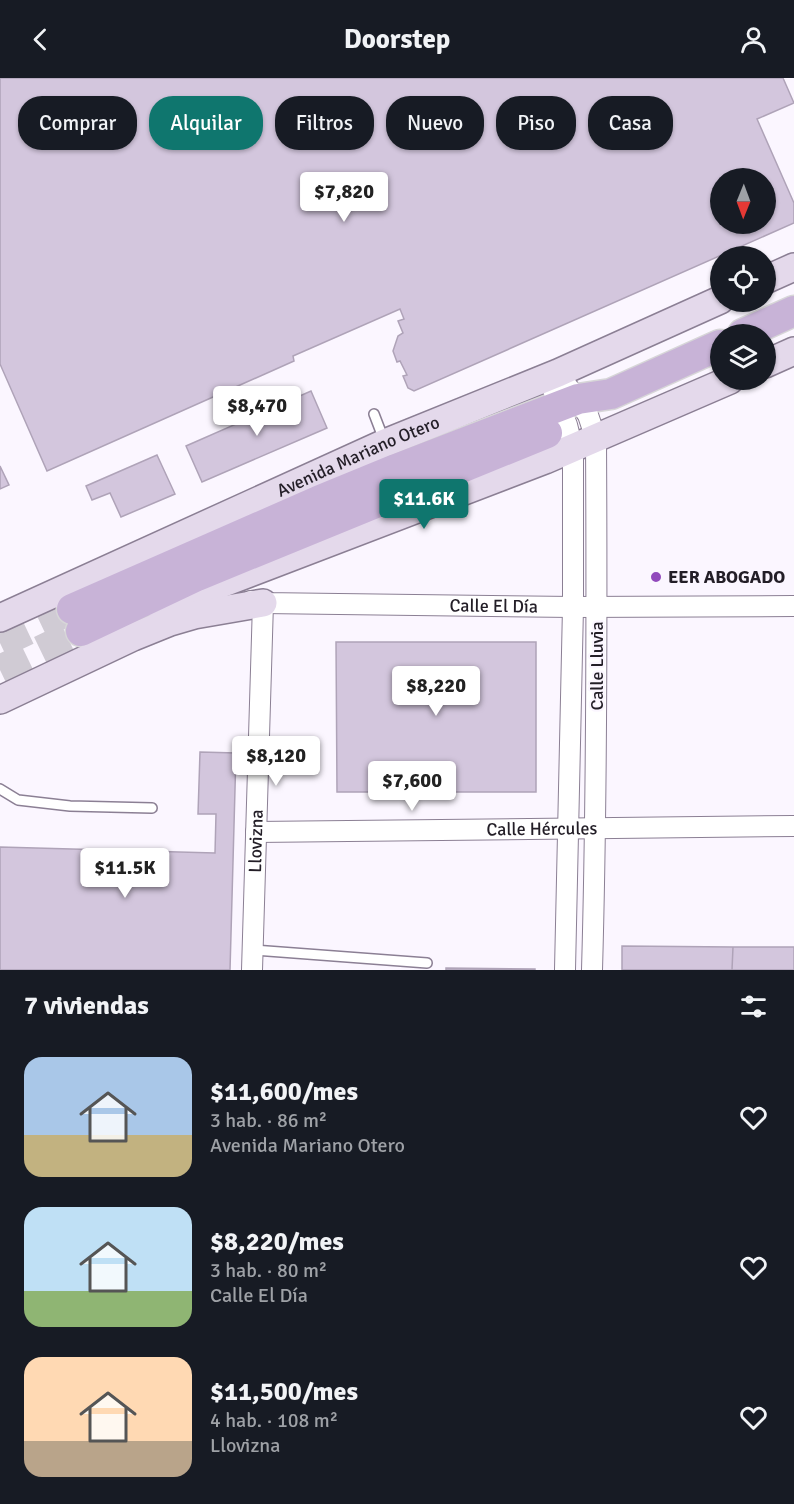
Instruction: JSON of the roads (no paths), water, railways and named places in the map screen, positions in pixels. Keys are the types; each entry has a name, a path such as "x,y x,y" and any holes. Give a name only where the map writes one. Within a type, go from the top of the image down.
{"main road":[{"path":"776,275 794,267"},
{"name":"Avenida Mariano Otero","path":"0,618 391,456 553,375 710,304"},
{"path":"765,324 794,311"},
{"name":"Avenida Mariano Otero","path":"83,621 195,594 577,422 611,394 710,349"},
{"path":"776,359 794,351"},
{"name":"Avenida Mariano Otero","path":"83,621 318,501 391,456 577,422 710,385"},
{"name":"Avenida Mariano Otero","path":"83,621 577,422"},
{"path":"0,700 170,622 194,615 263,603"}],"street":[{"path":"553,375 577,422"},
{"name":"Calle Lluvia","path":"577,422 597,607 596,828 592,970"},
{"name":"Calle Lluvia","path":"565,970 577,422"},
{"name":"Calle El Día","path":"195,594 263,603 573,607 794,606"},
{"name":"Llovizna","path":"252,970 263,603"},
{"name":"Calle Hércules","path":"256,832 794,826"}],"lane":[{"path":"374,414 391,456"},
{"path":"0,789 18,800 70,806 152,808"},
{"path":"253,950 427,963"}],"tunnel":[{"path":"0,643 72,609"},
{"path":"0,670 81,631"}],"place":[{"name":"EER ABOGADO","path":"656,577"}]}
